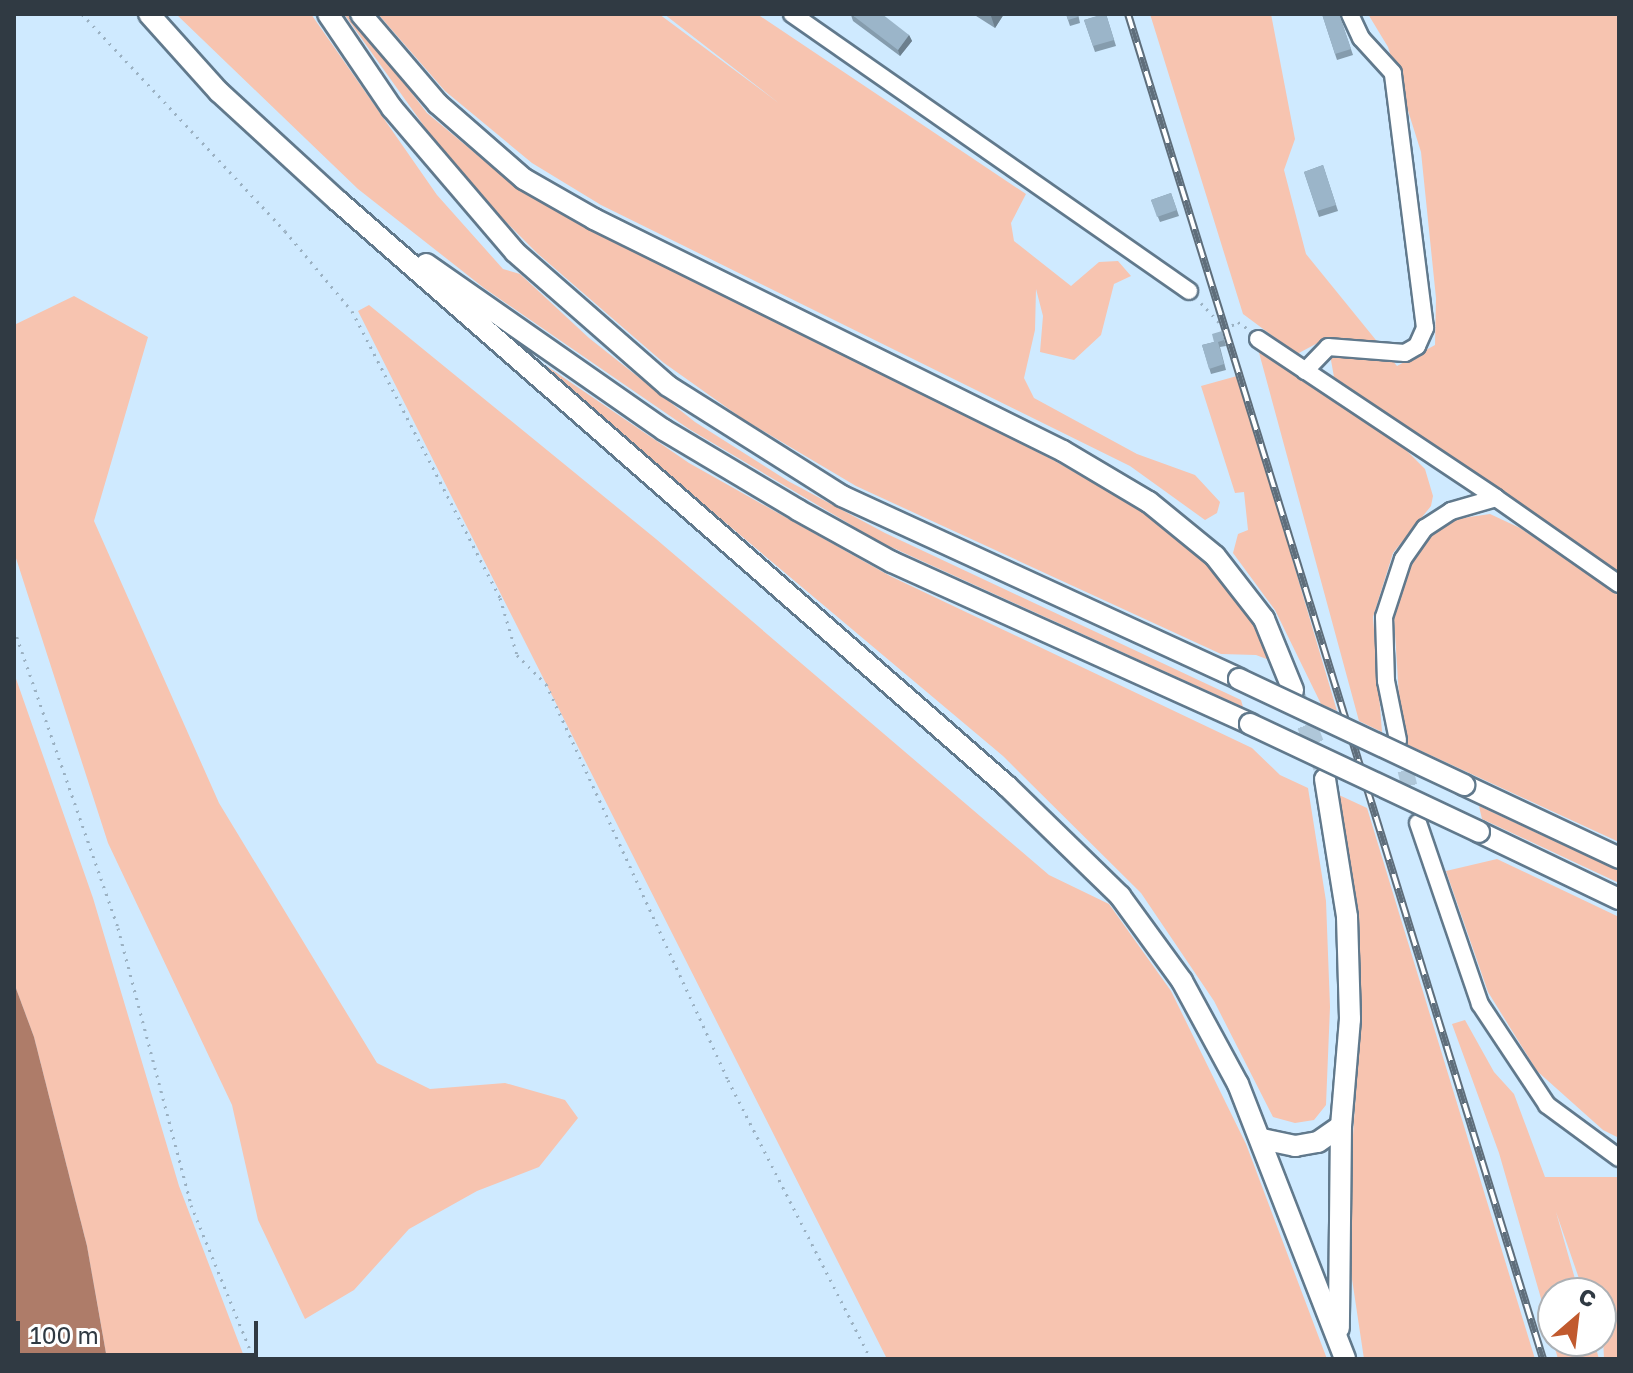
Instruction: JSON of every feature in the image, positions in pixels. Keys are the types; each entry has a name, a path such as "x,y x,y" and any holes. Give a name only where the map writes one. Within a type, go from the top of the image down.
{"main road":[{"path":"149,14 219,92 338,201 1007,786 1120,896 1182,981 1262,1139 1342,1350"},
{"path":"328,14 392,108 452,183 548,283 668,386 842,496 1619,858"},
{"path":"361,14 438,104 524,179 594,219 1063,451 1149,502 1215,556 1264,619 1293,690"},
{"path":"338,201 664,430 892,562 1250,724 1619,899"},
{"path":"1325,779 1347,917 1350,1019 1341,1126 1342,1350"},
{"path":"1262,1139 1295,1146 1318,1142 1341,1126"}],"street":[{"path":"792,14 1189,291"},
{"path":"1305,371 1313,357 1328,347 1405,353 1417,346 1425,328 1393,73 1361,38 1350,14"},
{"path":"1258,339 1619,584"},
{"path":"1398,740 1386,681 1384,617 1391,586 1425,528 1451,511 1496,498"},
{"path":"1418,823 1480,1004 1547,1105 1619,1158"}],"path":[{"path":"82,14 285,231 352,311 500,598 517,655 546,684 728,1080 871,1359"},
{"path":"1189,291 1225,329 1238,322 1258,339"},
{"path":"14,629 118,928 191,1205 254,1359"}],"shaded area":[{"path":"176,14 311,14 437,195 503,269 520,274 589,338 695,422 788,481 885,533 1241,700 1243,707 880,542 689,429 484,288 358,189"},
{"path":"344,14 351,14 427,113 518,189 1055,461 1142,511 1209,565 1256,621 1272,661 1256,655 1221,654 856,486 743,419 664,363 537,253 459,175"},
{"path":"378,14 659,14 780,104 664,14 757,14 1026,194 1011,223 1014,241 1071,286 1099,262 1118,261 1131,276 1114,284 1101,335 1074,360 1040,352 1043,316 1036,289 1035,330 1024,378 1034,398 1137,454 1195,475 1220,502 1217,513 1205,520 1130,466 601,205 532,163 445,91"},
{"path":"1150,14 1271,14 1295,139 1284,170 1306,254 1397,366 1435,345 1436,298 1421,152 1388,47 1368,14 1619,14 1619,572 1334,377 1327,338 1297,354 1243,314"},
{"path":"74,296 148,337 94,521 219,803 377,1063 430,1089 505,1083 565,1100 578,1118 539,1167 477,1191 409,1229 354,1290 305,1319 258,1220 232,1105 108,843 14,552 14,325"},
{"path":"369,305 656,539 1049,875 1109,904 1171,991 1246,1144 1327,1359 887,1359 358,311"},
{"path":"507,339 689,463 890,576 1252,748 1280,775 1308,788 1326,901 1330,1007 1326,1105 1314,1120 1295,1123 1273,1117 1214,1001 1141,893 1003,756"},
{"path":"1258,349 1401,445 1425,469 1433,496 1431,506 1393,553 1373,617 1382,732 1359,721"},
{"path":"1237,376 1337,711 1321,704 1275,610 1233,553 1238,534 1248,530 1244,492 1235,493 1201,386"},
{"path":"1490,514 1520,528 1619,596 1619,842 1402,742 1394,618 1409,566 1431,535 1456,519"},
{"path":"14,673 93,898 179,1186 245,1359 107,1359 87,1246 34,1037 14,983"},
{"path":"1339,795 1367,808 1535,1359 1364,1359 1346,1239 1361,1017 1359,915"},
{"path":"1479,806 1619,871 1619,883 1482,819"},
{"path":"1497,859 1619,917 1619,1138 1603,1130 1537,1071 1488,992 1446,871"},
{"path":"14,983 34,1037 87,1246 107,1359 14,1359"},
{"path":"1465,1020 1494,1072 1514,1094 1545,1177 1619,1177 1619,1359 1604,1357 1617,1357 1617,1277 1578,1277 1556,1212 1574,1277 1537,1277 1537,1285 1499,1153 1452,1024"},
{"path":"1557,1357 1599,1359 1558,1359"}],"building":[{"path":"851,14 882,14 909,35 898,50"},
{"path":"1066,14 1077,14 1078,17 1068,20"},
{"path":"1106,14 1114,40 1093,46 1084,20"},
{"path":"1322,14 1339,14 1351,49 1335,54"},
{"path":"1323,165 1336,205 1317,211 1304,172"},
{"path":"1171,193 1177,210 1157,217 1151,200"},
{"path":"1222,331 1224,340 1218,342 1224,364 1209,369 1202,345 1214,342 1212,334"}],"tunnel":[{"path":"1296,697 1323,767"},
{"path":"1400,747 1415,810"}],"railway":[{"path":"1128,14 1543,1359"}]}
